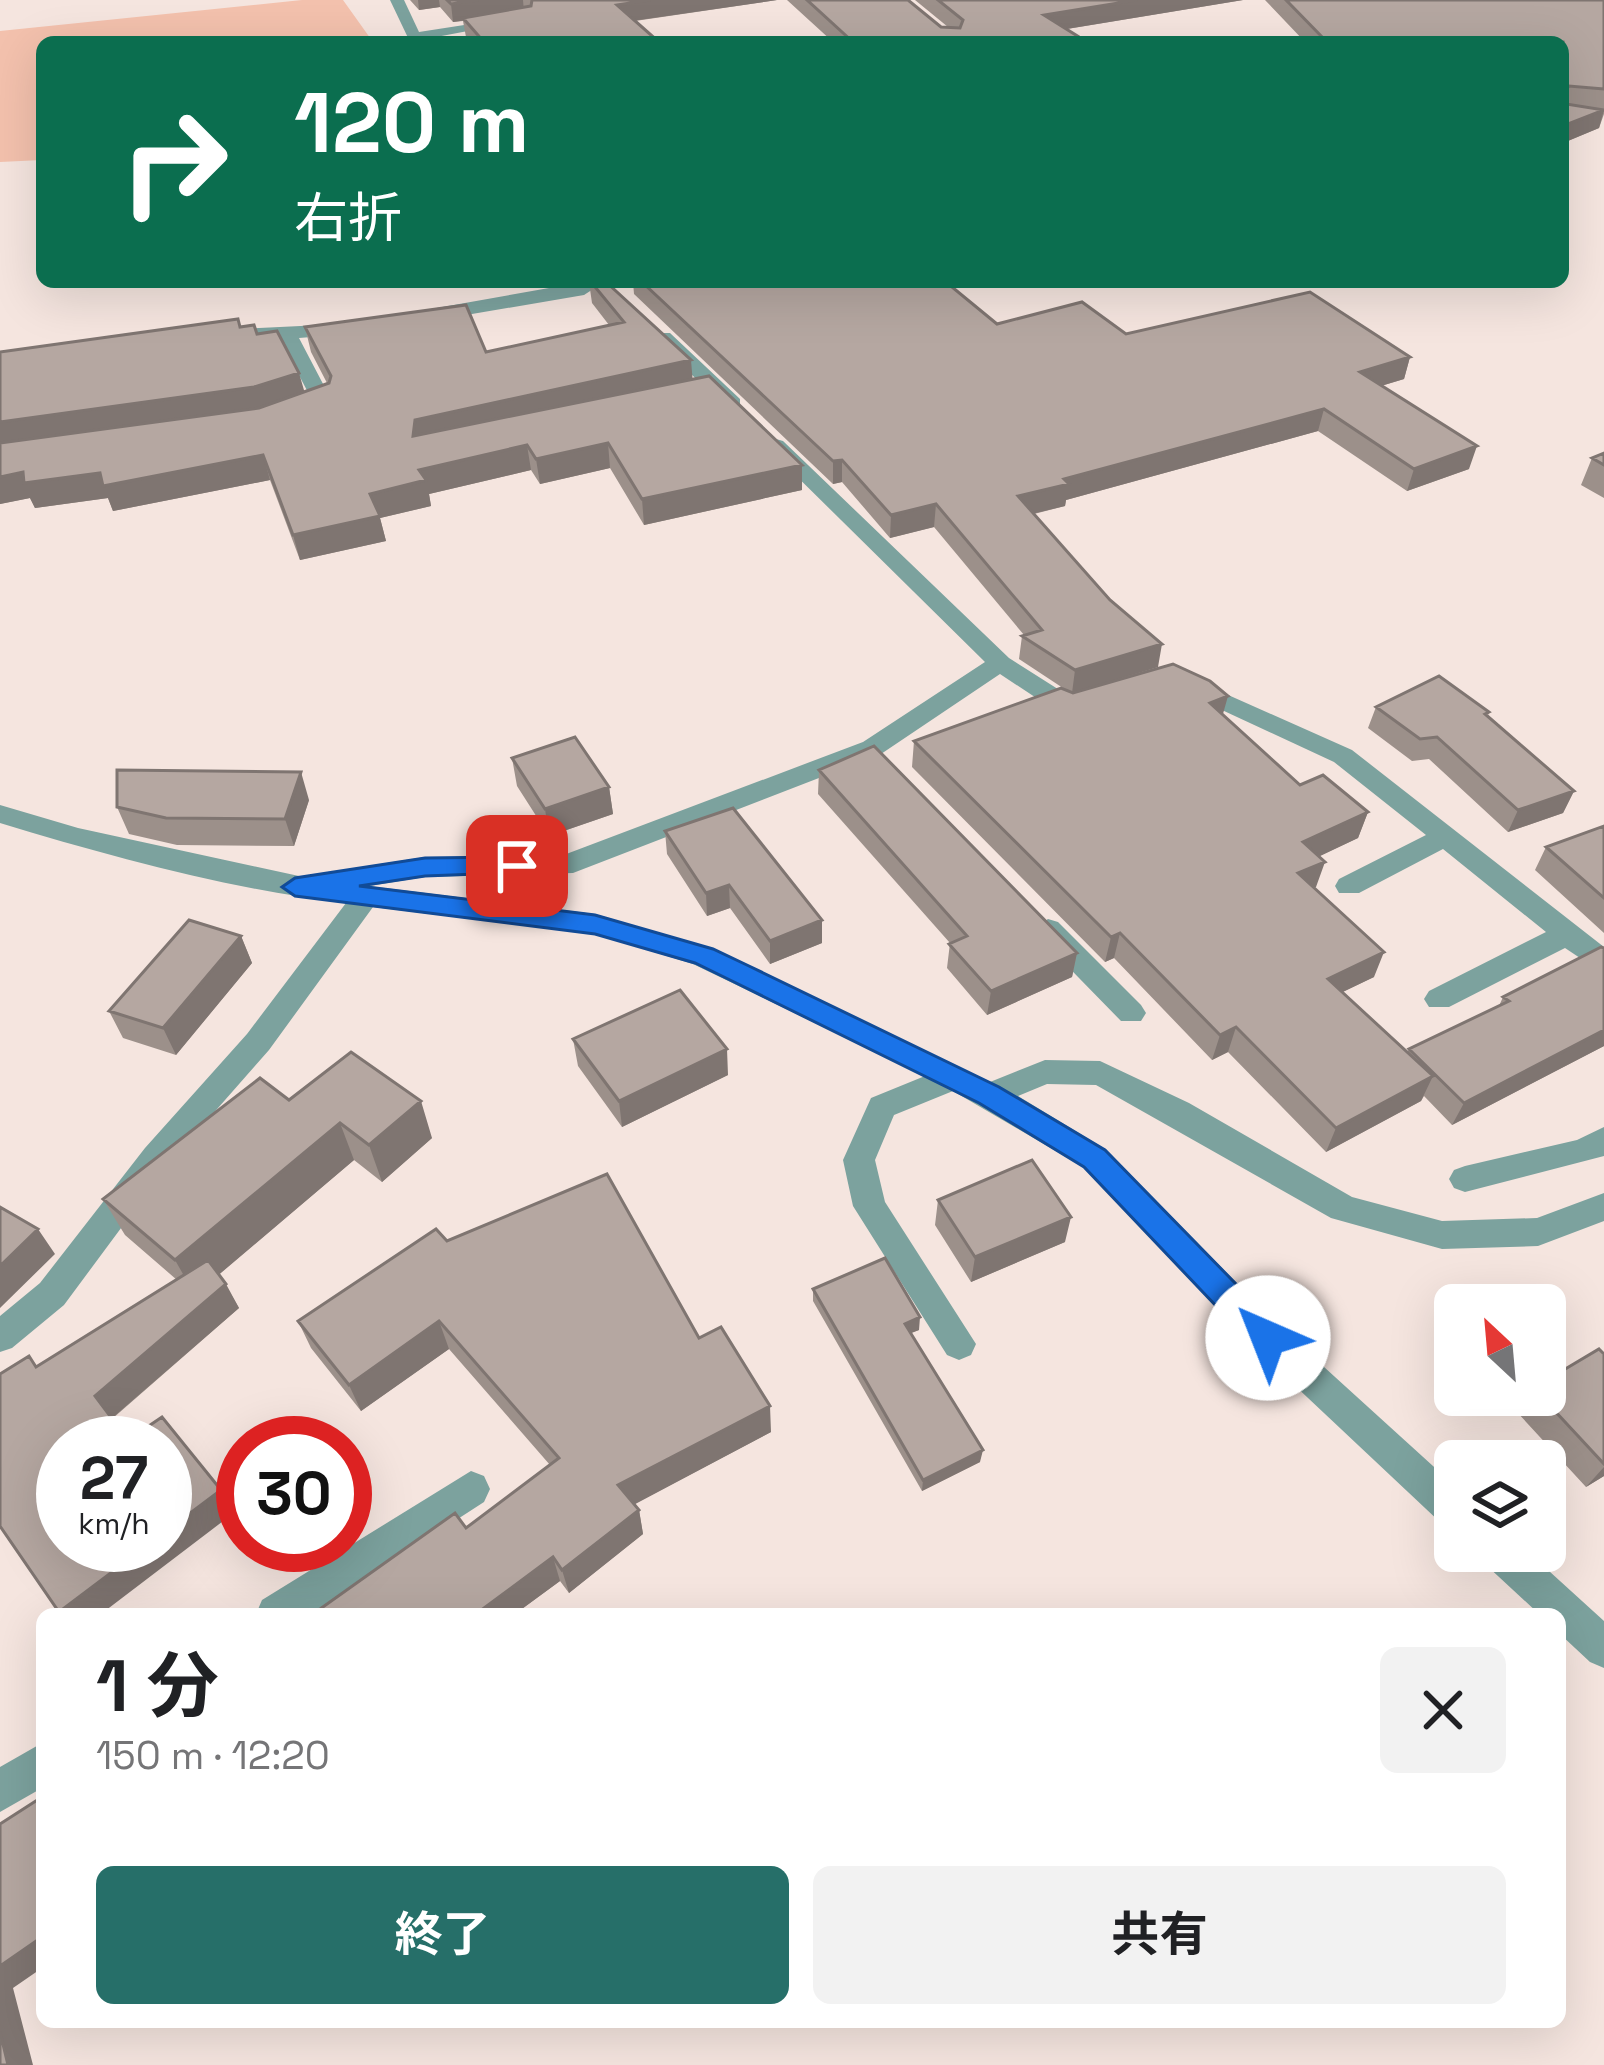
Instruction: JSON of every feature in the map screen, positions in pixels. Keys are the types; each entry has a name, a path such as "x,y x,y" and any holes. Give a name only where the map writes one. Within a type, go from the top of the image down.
{"street":[{"path":"397,0 414,36"},
{"path":"438,36 526,20"},
{"path":"410,319 586,288"},
{"path":"611,288 707,392 752,422 1000,663 1068,707 1103,700"},
{"path":"200,338 367,326"},
{"path":"285,416 323,403 287,333"},
{"path":"295,887 425,867 563,866 880,756 1000,663"},
{"path":"1170,676 1343,756 1604,963"},
{"path":"0,814 76,837 295,887 595,924 704,956 955,1077 1094,1158 1268,1338 1434,1492"},
{"path":"1348,886 1445,837"},
{"path":"0,1337 52,1294 156,1157 258,1042 368,895"},
{"path":"1034,914 1131,1013"},
{"path":"1439,999 1568,934"},
{"path":"989,1095 1045,1072 1100,1073 1178,1112 1343,1208 1442,1235 1538,1232 1604,1208"},
{"path":"955,1077 882,1107 859,1160 869,1205 959,1344"},
{"path":"1466,1179 1585,1150 1604,1140"},
{"path":"285,1608 471,1489"},
{"path":"1521,1572 1560,1608"},
{"path":"1566,1613 1604,1648"},
{"path":"0,1791 36,1768"}],"shaded area":[{"path":"302,0 343,0 369,36 36,36 36,160 0,162 0,31"}],"building":[{"path":"532,0 650,0 617,5 652,36 479,36 463,18 531,6"},
{"path":"807,0 908,0 941,27 960,28 963,20 938,0 1137,0 1044,15 1077,36 846,36"},
{"path":"1286,0 1604,0 1604,89 1569,86 1569,36 1321,36"},
{"path":"1569,104 1604,110 1569,124"},
{"path":"596,288 613,288 691,360 415,420 413,436 709,376 802,465 642,499 608,443 536,459 527,445 419,470 426,480 370,494 380,516 293,535 263,455 103,486 100,473 24,483 23,472 0,477 0,443 259,408 329,383 331,376 305,327 466,305 486,352 624,322"},
{"path":"648,288 953,288 997,324 1082,302 1126,334 1310,292 1410,357 1360,372 1477,446 1414,469 1324,409 1064,479 1069,484 1018,496 1110,600 1162,644 1075,670 1022,636 1042,630 936,504 891,515 842,460 833,461"},
{"path":"238,319 240,327 254,325 257,334 277,331 299,373 254,387 0,422 0,352"},
{"path":"1173,664 1210,681 1228,696 1210,703 1300,785 1323,775 1368,812 1303,842 1325,862 1298,873 1384,952 1328,979 1433,1076 1336,1128 1236,1027 1220,1035 1120,933 1111,937 914,741 1061,688 1073,693"},
{"path":"1439,676 1489,712 1485,714 1574,791 1518,810 1437,737 1420,739 1376,707"},
{"path":"575,737 609,787 545,809 512,758"},
{"path":"874,746 1077,953 991,991 949,944 967,936 819,770"},
{"path":"117,770 301,772 285,819 166,818 117,807"},
{"path":"733,808 822,920 770,941 729,885 706,893 665,831"},
{"path":"1604,826 1604,898 1546,847"},
{"path":"189,920 241,936 163,1028 109,1011"},
{"path":"1601,947 1604,1030 1464,1103 1409,1049 1509,1001 1503,997"},
{"path":"680,990 727,1049 619,1101 573,1039"},
{"path":"351,1052 421,1101 369,1145 340,1123 175,1260 103,1199 260,1078 289,1100"},
{"path":"1032,1160 1071,1217 975,1257 938,1200"},
{"path":"607,1174 699,1338 721,1327 770,1406 618,1485 639,1510 562,1570 553,1557 484,1608 321,1608 455,1513 466,1528 559,1458 439,1321 349,1385 298,1321 436,1229 447,1241"},
{"path":"0,1207 38,1229 0,1266"},
{"path":"885,1258 920,1317 905,1324 983,1450 923,1480 813,1289"},
{"path":"208,1260 226,1284 95,1396 110,1416 36,1416 36,1572 112,1572 64,1608 56,1608 0,1526 0,1374 29,1356 36,1367"},
{"path":"1599,1349 1604,1354 1604,1464 1559,1416 1566,1416 1566,1369"},
{"path":"192,1454 216,1484 216,1494 192,1512"},
{"path":"36,1801 36,1941 0,1966 0,1824"},
{"path":"0,2032 8,2065 0,2065"}],"route":[{"path":"517,866 425,867 295,887 595,924 704,956 885,1041 1007,1105 1094,1158 1268,1338"}]}
